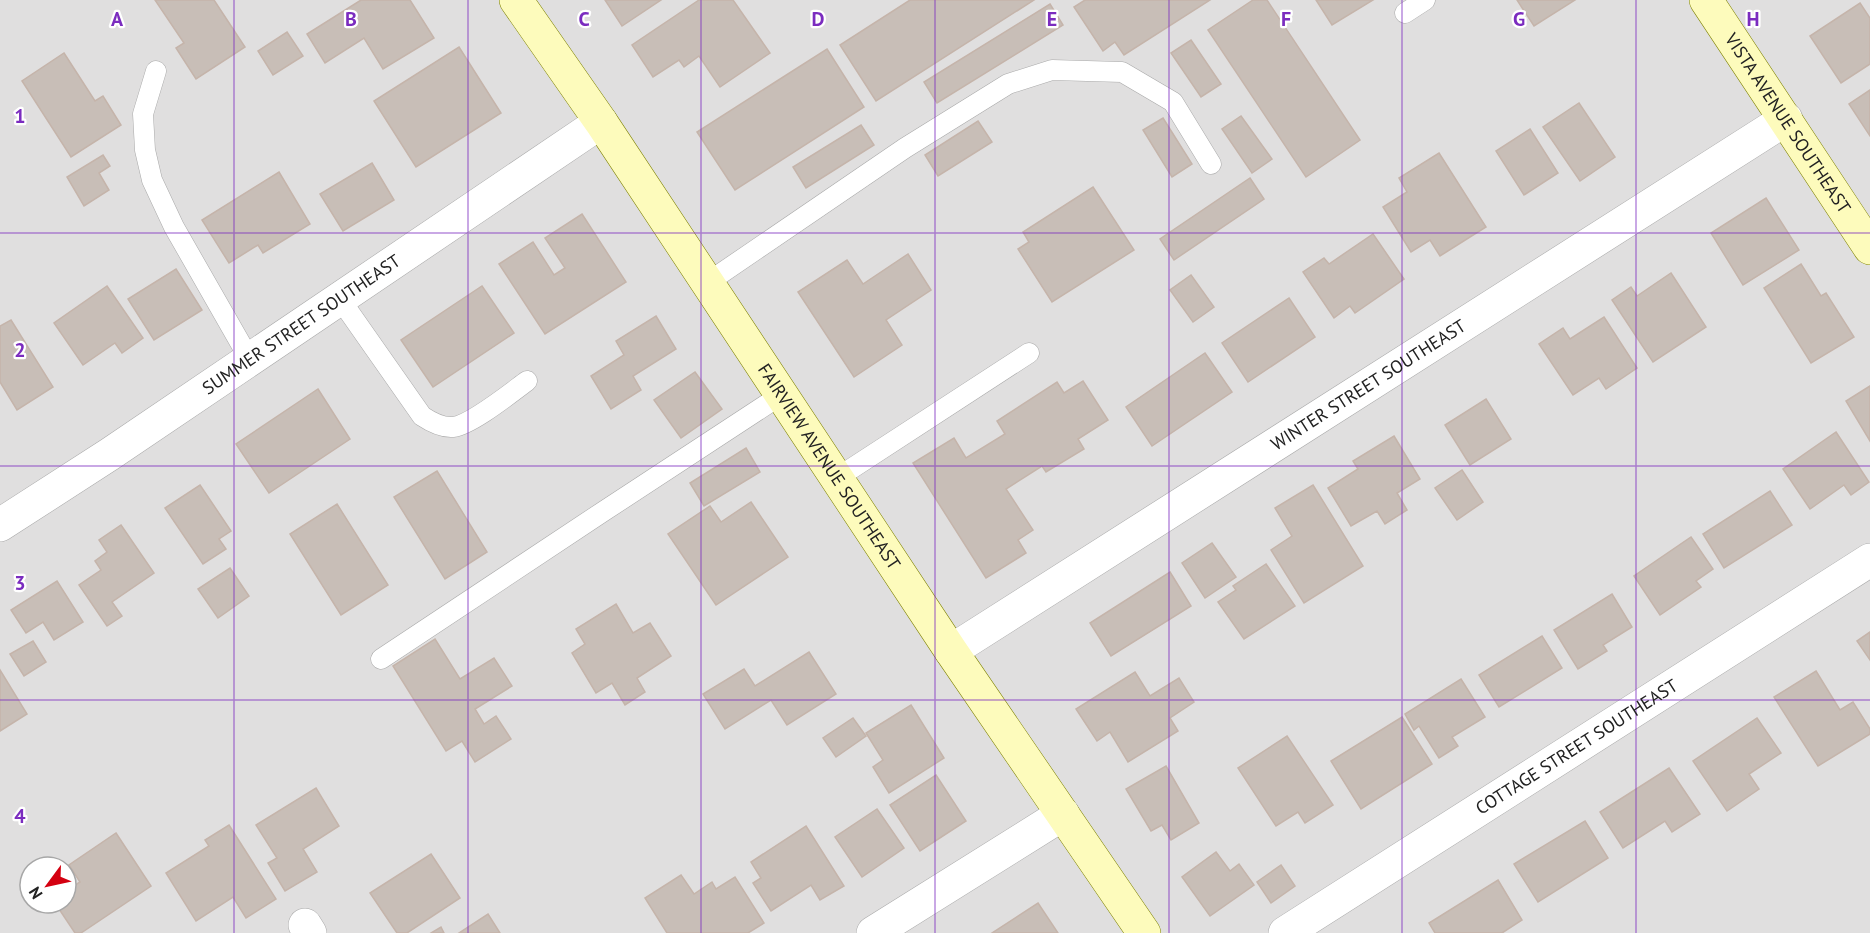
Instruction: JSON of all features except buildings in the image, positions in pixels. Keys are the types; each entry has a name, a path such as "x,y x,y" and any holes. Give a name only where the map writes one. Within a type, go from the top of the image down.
{"main road":[{"name":"FAIRVIEW AVENUE SOUTHEAST","path":"516,0 601,122 951,651 1144,933"},
{"name":"VISTA AVENUE SOUTHEAST","path":"1706,0 1870,248"}],"street":[{"name":"WINTER STREET SOUTHEAST","path":"951,651 1786,119"},
{"name":"SUMMER STREET SOUTHEAST","path":"0,525 110,454 601,122"},
{"name":"COTTAGE STREET SOUTHEAST","path":"1285,933 1870,560"},
{"path":"873,933 1063,813"}],"lane":[{"path":"1405,13 1425,0"},
{"path":"707,283 905,148 1008,84 1052,70 1122,72 1163,96 1173,102 1211,164"},
{"path":"156,71 143,114 145,150 152,180 174,226 250,360"},
{"path":"340,299 422,416 436,425 454,427 478,415 527,381"},
{"path":"837,478 1029,353"},
{"path":"381,659 781,395"}],"shaded area":[{"path":"0,0 1870,0 1870,933 0,933"}]}
